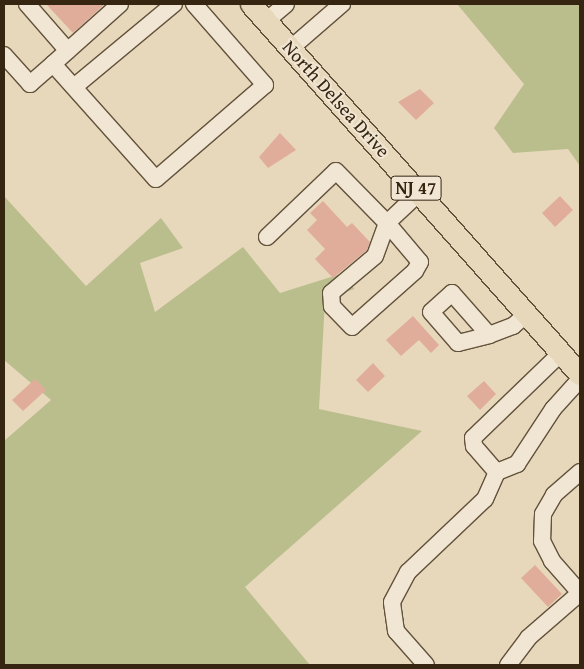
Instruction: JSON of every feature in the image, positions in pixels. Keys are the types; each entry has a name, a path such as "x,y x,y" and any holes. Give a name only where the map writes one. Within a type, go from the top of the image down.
{"main road":[{"name":"North Delsea Drive","path":"250,4 420,192 580,374"}],"lane":[{"path":"27,4 68,51"},
{"path":"4,55 30,84 120,4"},
{"path":"74,87 174,4"},
{"path":"53,64 156,179 265,85 194,4"},
{"path":"266,21 286,4"},
{"path":"290,49 342,4"},
{"path":"267,237 336,171 387,222 420,262 352,326 332,306 331,294 375,256 387,222 420,192"},
{"path":"489,335 513,326 527,314"},
{"path":"497,472 474,446 473,438 561,353"},
{"path":"426,665 396,631 392,602 408,572 485,499 497,472 517,464 553,409 580,379"},
{"path":"508,665 528,638 580,593 552,561 542,541 543,514 554,495 580,472"}],"green space":[{"path":"457,4 580,4 580,166 568,149 513,153 494,128 524,84"},
{"path":"4,196 86,286 161,218 183,248 140,263 155,312 243,247 280,293 347,272 354,289 325,300 319,409 422,431 245,587 310,665 4,665 4,441 51,400 4,360"}],"building":[{"path":"46,4 105,4 73,33"},
{"path":"420,89 434,103 416,120 398,102"},
{"path":"280,133 296,150 268,168 259,157"},
{"path":"560,196 573,210 555,227 542,213"},
{"path":"323,201 347,227 352,223 370,242 367,250 333,278 315,259 325,249 307,230 317,220 310,213"},
{"path":"413,316 439,345 431,353 419,340 401,356 386,340"},
{"path":"373,363 385,376 368,392 356,380"},
{"path":"35,379 46,390 23,411 12,400"},
{"path":"484,381 496,394 480,410 467,396"},
{"path":"535,565 562,594 548,607 521,578"}]}
